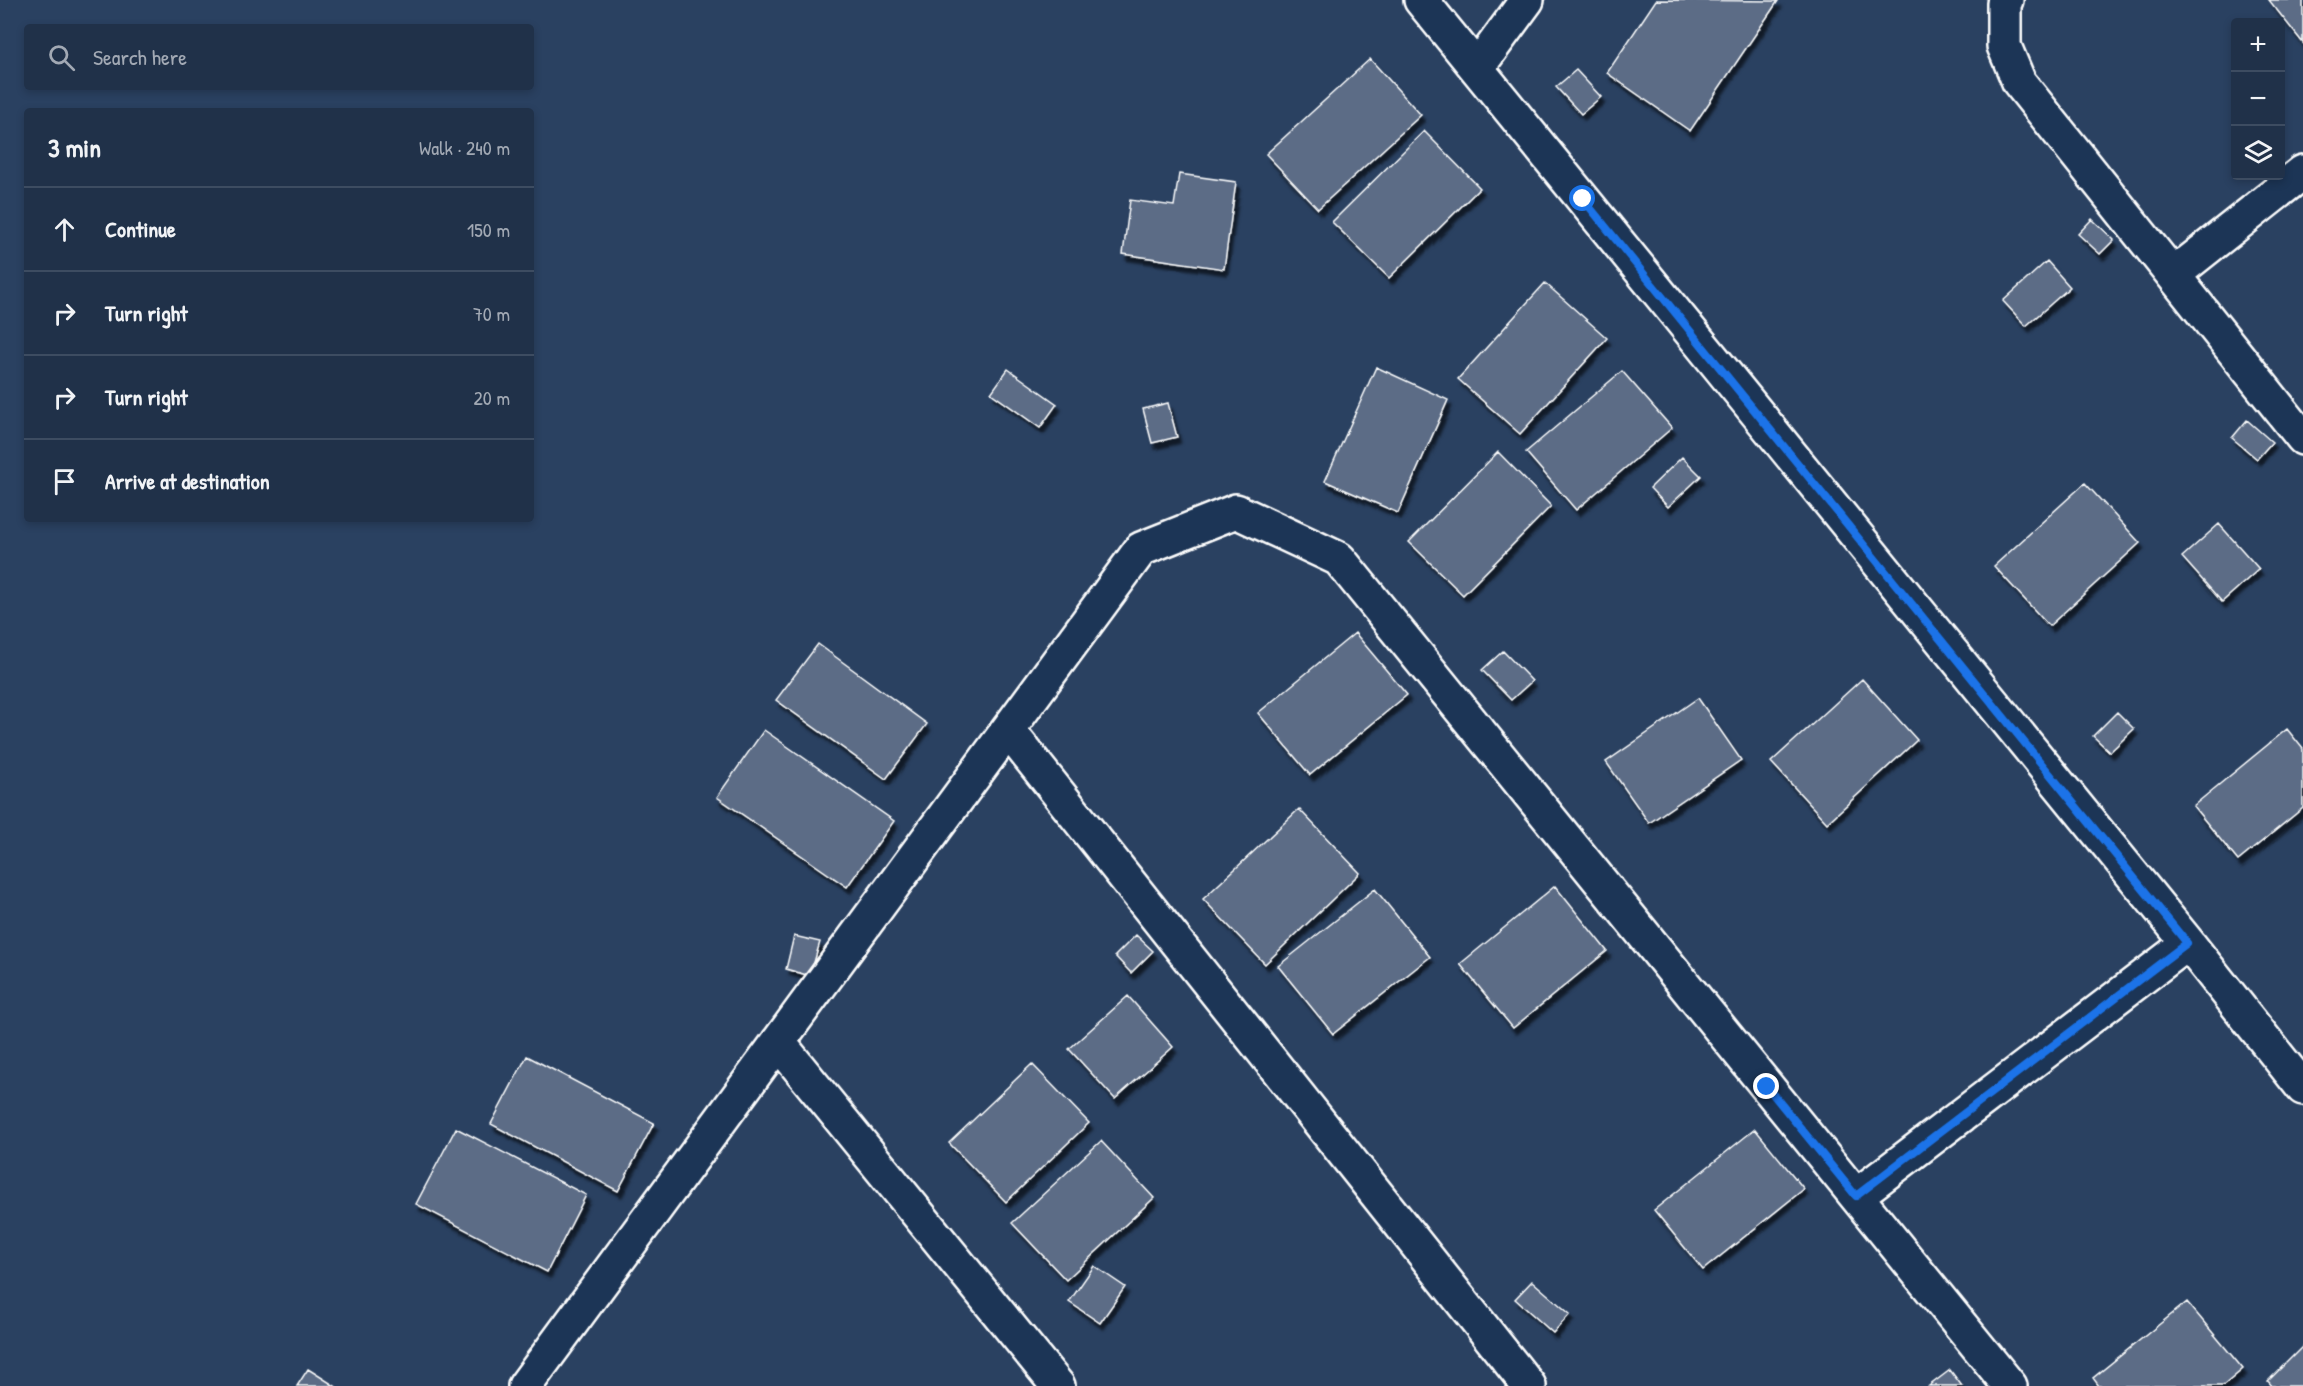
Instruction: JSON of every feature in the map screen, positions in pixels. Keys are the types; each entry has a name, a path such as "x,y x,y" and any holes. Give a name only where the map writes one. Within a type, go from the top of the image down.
{"street":[{"path":"1421,0 2303,1088"},
{"path":"1477,68 1527,0"},
{"path":"2006,0 2004,3 2004,46 2019,82 2303,438"},
{"path":"2173,275 2303,172"},
{"path":"525,1386 1141,549 1236,511 1339,559 2010,1386"},
{"path":"1008,730 1529,1386"},
{"path":"1856,1196 2187,943"},
{"path":"778,1042 1058,1386"}],"building":[{"path":"1656,0 1778,1 1690,131 1607,73"},
{"path":"2269,0 2303,0 2303,43 2285,18"},
{"path":"1370,59 1421,115 1318,209 1266,154"},
{"path":"1576,70 1601,97 1581,114 1556,87"},
{"path":"1424,131 1480,188 1389,278 1332,222"},
{"path":"1179,174 1236,182 1224,269 1123,254 1130,200 1174,206"},
{"path":"2092,219 2114,240 2100,254 2078,234"},
{"path":"2047,261 2070,287 2026,326 2003,301"},
{"path":"1545,283 1607,338 1520,434 1458,379"},
{"path":"1376,367 1448,400 1398,513 1325,481"},
{"path":"1008,369 1057,404 1040,428 991,393"},
{"path":"1622,371 1672,428 1576,510 1526,452"},
{"path":"1168,403 1177,437 1152,443 1143,409"},
{"path":"2247,420 2272,442 2257,459 2232,438"},
{"path":"1498,452 1551,506 1463,595 1409,542"},
{"path":"1682,457 1701,476 1668,507 1650,488"},
{"path":"2085,483 2140,543 2049,626 1994,566"},
{"path":"2219,524 2259,569 2222,602 2182,557"},
{"path":"1355,633 1407,695 1310,775 1258,713"},
{"path":"818,644 927,724 886,779 776,700"},
{"path":"1503,651 1532,681 1511,700 1482,670"},
{"path":"1862,679 1917,740 1827,823 1771,762"},
{"path":"1698,698 1741,760 1649,823 1606,762"},
{"path":"2117,712 2134,729 2110,752 2093,736"},
{"path":"2287,729 2303,749 2303,808 2238,861 2193,806"},
{"path":"764,730 894,821 847,887 717,797"},
{"path":"1299,809 1360,873 1265,964 1203,899"},
{"path":"1555,886 1607,951 1513,1028 1460,964"},
{"path":"1375,889 1430,957 1333,1034 1278,966"},
{"path":"1136,935 1153,951 1131,973 1115,956"},
{"path":"794,936 820,942 810,976 786,969"},
{"path":"1128,996 1173,1047 1115,1099 1069,1049"},
{"path":"527,1056 654,1123 618,1191 491,1124"},
{"path":"1032,1064 1089,1123 1006,1202 949,1143"},
{"path":"456,1128 586,1195 547,1272 416,1204"},
{"path":"1755,1129 1804,1189 1703,1270 1654,1210"},
{"path":"1101,1141 1154,1198 1066,1280 1012,1223"},
{"path":"1094,1266 1125,1287 1100,1323 1069,1302"},
{"path":"1532,1281 1570,1314 1553,1333 1515,1299"},
{"path":"2187,1302 2243,1369 2223,1386 2099,1386 2093,1378"},
{"path":"2303,1346 2303,1386 2272,1386 2268,1381"},
{"path":"308,1369 335,1386 297,1386"},
{"path":"1950,1370 1962,1386 1929,1386"}],"route":[{"path":"1583,199 2187,943 1856,1196 1767,1087"}]}
